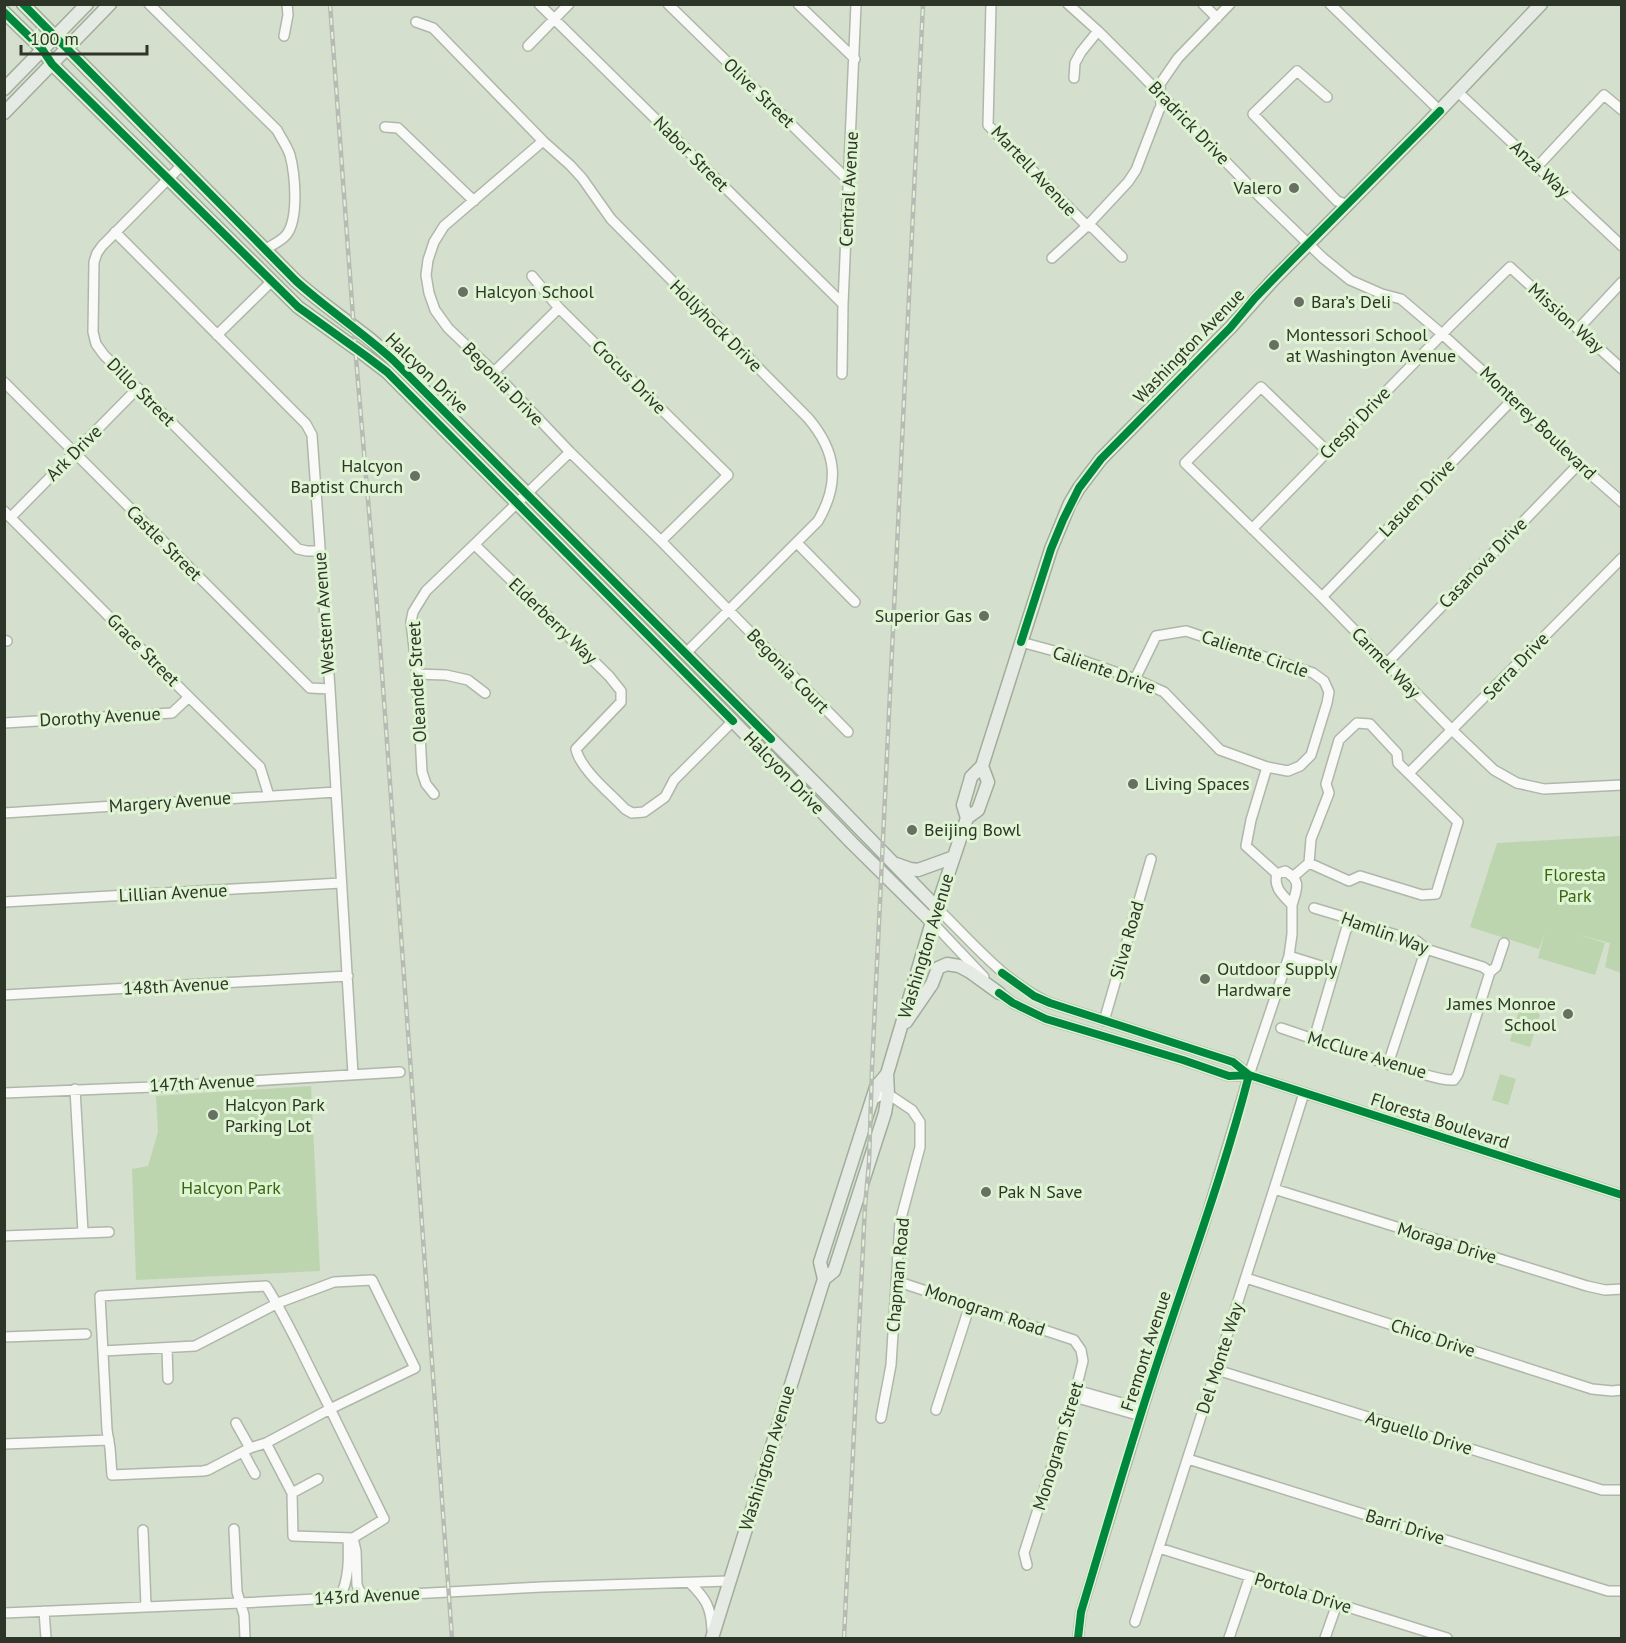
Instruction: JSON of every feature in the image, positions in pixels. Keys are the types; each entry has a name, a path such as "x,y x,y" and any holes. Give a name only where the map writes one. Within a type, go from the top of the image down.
{"main road":[{"name":"Halcyon Drive","path":"23,4 264,250 312,296 365,335 446,411 937,908"},
{"path":"4,89 87,4"},
{"path":"4,113 110,4"},
{"name":"Washington Avenue","path":"712,1638 824,1279 834,1270 885,1113 888,1094 887,1074 932,922 967,819 978,810 988,782 982,766 1052,549 1070,503 1105,454 1215,344 1255,298 1440,111 1540,4"},
{"name":"Halcyon Drive","path":"4,12 42,49 52,64 271,282 298,307 387,372 932,922"},
{"path":"419,405 446,411"},
{"path":"894,863 918,870 954,857"},
{"path":"899,1033 932,984 938,968 947,964 959,966 970,972 999,993"},
{"name":"Washington Avenue","path":"824,1279 820,1262 876,1087 887,1074"}],"street":[{"path":"149,4 277,130 289,152 295,210 293,221 287,235 264,250"},
{"path":"284,36 288,15 287,4"},
{"name":"Nabor Street","path":"539,4 843,304"},
{"path":"528,46 569,4"},
{"name":"Olive Street","path":"668,4 849,181"},
{"path":"798,4 855,59"},
{"name":"Central Avenue","path":"842,374 856,4"},
{"name":"Martell Avenue","path":"991,4 988,125 1087,226 1093,228 1122,257"},
{"name":"Bradrick Drive","path":"1068,4 1098,31 1308,244"},
{"path":"1203,4 1217,18"},
{"path":"1052,258 1087,226 1128,182 1136,170 1161,107 1160,84 1178,58 1230,4"},
{"path":"1330,4 1440,111"},
{"name":"Hollyhock Drive","path":"416,22 433,28 543,141 570,165 611,219 818,430 831,457 833,482 831,495 818,521 686,653"},
{"path":"1074,78 1075,63 1080,52 1098,31"},
{"path":"1327,97 1297,71 1253,114 1337,201 1348,205"},
{"name":"Anza Way","path":"1458,92 1622,246"},
{"path":"1537,167 1604,95 1622,110"},
{"path":"385,128 398,128 474,201"},
{"name":"Begonia Drive","path":"543,141 444,226 434,242 426,275 435,310 448,328 729,610"},
{"name":"Dillo Street","path":"181,166 97,253 94,262 93,332 96,344 104,355 298,549 319,551"},
{"name":"Western Avenue","path":"115,232 306,424 312,435 353,1074"},
{"name":"Monterey Boulevard","path":"1308,244 1350,280 1382,294 1401,299 1513,399 1580,465 1622,502"},
{"name":"Crespi Drive","path":"1252,529 1510,267"},
{"name":"Mission Way","path":"1510,267 1622,369"},
{"name":"Crocus Drive","path":"532,276 559,308 728,475 661,541"},
{"path":"217,335 271,282"},
{"path":"1579,328 1622,282"},
{"path":"494,372 559,308"},
{"name":"Castle Street","path":"4,382 310,688 330,689"},
{"name":"Carmel Way","path":"1327,452 1261,387 1185,464 1322,597 1494,770 1517,783 1545,789 1622,785"},
{"name":"Ark Drive","path":"8,514 74,453 138,388"},
{"name":"Lasuen Drive","path":"1322,597 1513,399"},
{"name":"Oleander Street","path":"434,794 426,784 422,772 417,674 411,622 413,612 426,591 570,452"},
{"name":"Casanova Drive","path":"1387,663 1580,465"},
{"name":"Grace Street","path":"8,514 261,767 269,796"},
{"path":"797,543 855,602"},
{"name":"Elderberry Way","path":"475,544 609,676 621,691 621,702 576,749 584,767 625,809 632,813 644,812 665,797 674,780 733,721"},
{"name":"Serra Drive","path":"1409,773 1622,558"},
{"name":"Begonia Court","path":"729,610 848,732"},
{"name":"Caliente Circle","path":"1135,679 1156,636 1186,631 1312,673 1324,681 1329,692 1311,755"},
{"name":"Caliente Drive","path":"1021,642 1058,652 1135,679 1164,692 1220,750 1268,767 1288,771 1300,766 1311,755"},
{"path":"417,674 446,675 468,680 485,693"},
{"name":"Dorothy Avenue","path":"4,723 172,713 189,697"},
{"path":"1277,874 1285,872 1294,876 1309,863 1311,839 1329,793 1326,784 1339,740 1357,723 1370,724 1397,753 1398,763 1458,822 1436,894 1422,895 1360,876 1349,881 1309,863"},
{"path":"1268,767 1251,820 1246,846 1277,874"},
{"name":"Margery Avenue","path":"4,813 336,792"},
{"name":"Silva Road","path":"1104,1021 1151,860"},
{"path":"1277,874 1278,889 1292,905"},
{"name":"Fremont Avenue","path":"1078,1638 1081,1612 1142,1412 1203,1228 1249,1074 1289,956 1292,905 1297,881 1294,876"},
{"name":"Lillian Avenue","path":"4,902 341,883"},
{"name":"Floresta Boulevard","path":"937,908 1011,981 1050,1003 1233,1062 1249,1074 1304,1093 1622,1195"},
{"name":"Hamlin Way","path":"1314,908 1344,918 1351,924 1359,924 1417,941 1426,949 1483,967 1490,972"},
{"name":"Floresta Boulevard","path":"932,922 999,993 1013,1003 1046,1019 1229,1076 1249,1074"},
{"path":"1314,1039 1346,930 1351,924"},
{"path":"1490,972 1496,967 1503,943"},
{"path":"1388,1064 1426,949"},
{"path":"1289,956 1334,970"},
{"name":"McClure Avenue","path":"1281,1028 1402,1069 1454,1080 1458,1074 1490,972"},
{"name":"148th Avenue","path":"4,995 348,976"},
{"name":"147th Avenue","path":"4,1093 153,1087 400,1072"},
{"path":"75,1089 83,1232"},
{"name":"Del Monte Way","path":"1135,1622 1304,1093"},
{"path":"872,1100 888,1094"},
{"name":"Chapman Road","path":"881,1418 891,1365 900,1222 920,1147 920,1122 912,1110 888,1094"},
{"name":"Moraga Drive","path":"1274,1189 1587,1286 1605,1290 1622,1289"},
{"path":"4,1236 109,1232"},
{"name":"Chico Drive","path":"1246,1278 1592,1389 1622,1390"},
{"path":"103,1351 195,1346 278,1304 334,1282 372,1280 415,1368 330,1409 266,1443 203,1471 112,1475 107,1430 100,1296 266,1286 278,1304 330,1409 384,1519 350,1538 293,1536 292,1493 266,1443"},
{"name":"Monogram Road","path":"896,1281 1074,1340"},
{"path":"936,1410 970,1305"},
{"path":"4,1337 86,1334"},
{"name":"Monogram Street","path":"1027,1565 1024,1553 1083,1361 1081,1350 1074,1340"},
{"path":"167,1348 168,1379"},
{"name":"Arguello Drive","path":"1216,1370 1602,1490 1622,1490"},
{"path":"1075,1393 1142,1412"},
{"path":"236,1423 255,1474"},
{"path":"4,1444 109,1440"},
{"name":"Barri Drive","path":"1188,1459 1608,1591 1622,1591"},
{"path":"292,1493 318,1479"},
{"path":"234,1529 237,1592 244,1615 245,1638"},
{"path":"143,1530 146,1606"},
{"path":"350,1538 356,1551 357,1585 364,1596"},
{"path":"340,1597 347,1578 350,1538"},
{"name":"Portola Drive","path":"1159,1548 1337,1604 1425,1635 1447,1638"},
{"path":"1229,1638 1250,1576"},
{"name":"143rd Avenue","path":"4,1613 542,1587 729,1581"},
{"path":"690,1582 705,1598 711,1612 712,1638"},
{"path":"1325,1638 1337,1604"},
{"path":"44,1611 46,1638"}],"green space":[{"name":"Floresta Park","path":"1621,836 1621,973 1605,967 1610,943 1576,934 1605,943 1595,975 1538,958 1545,932 1539,949 1470,927 1497,843"},
{"path":"1520,1007 1540,1014 1530,1047 1510,1041"},
{"path":"1500,1074 1516,1079 1508,1105 1492,1100"},
{"name":"Halcyon Park","path":"311,1086 320,1271 136,1280 132,1169 148,1166 158,1132 156,1096"}],"railway":[{"path":"330,4 378,618 452,1638"},
{"path":"844,1638 869,1163 923,4"}],"cycle path":[{"path":"23,4 296,281 393,360 771,739"},
{"path":"4,12 42,49 52,64 298,307 387,372 733,721"},
{"path":"1021,642 1051,549 1063,520 1079,488 1101,459 1230,328 1255,298 1440,111"},
{"path":"1002,973 1034,996 1050,1003 1233,1062 1249,1075 1622,1195"},
{"path":"999,993 1013,1003 1046,1019 1229,1076 1249,1075"},
{"path":"1078,1638 1081,1612 1126,1462 1216,1188 1249,1075"}],"place":[{"name":"Valero","path":"1294,188"},
{"name":"Halcyon School","path":"463,292"},
{"name":"Bara’s Deli","path":"1299,302"},
{"name":"Montessori School at Washington Avenue","path":"1274,345"},
{"name":"Halcyon Baptist Church","path":"415,476"},
{"name":"Superior Gas","path":"984,616"},
{"name":"Living Spaces","path":"1133,784"},
{"name":"Beijing Bowl","path":"912,830"},
{"name":"Outdoor Supply Hardware","path":"1205,979"},
{"name":"James Monroe School","path":"1568,1014"},
{"name":"Halcyon Park Parking Lot","path":"213,1115"},
{"name":"Pak N Save","path":"986,1192"}]}
